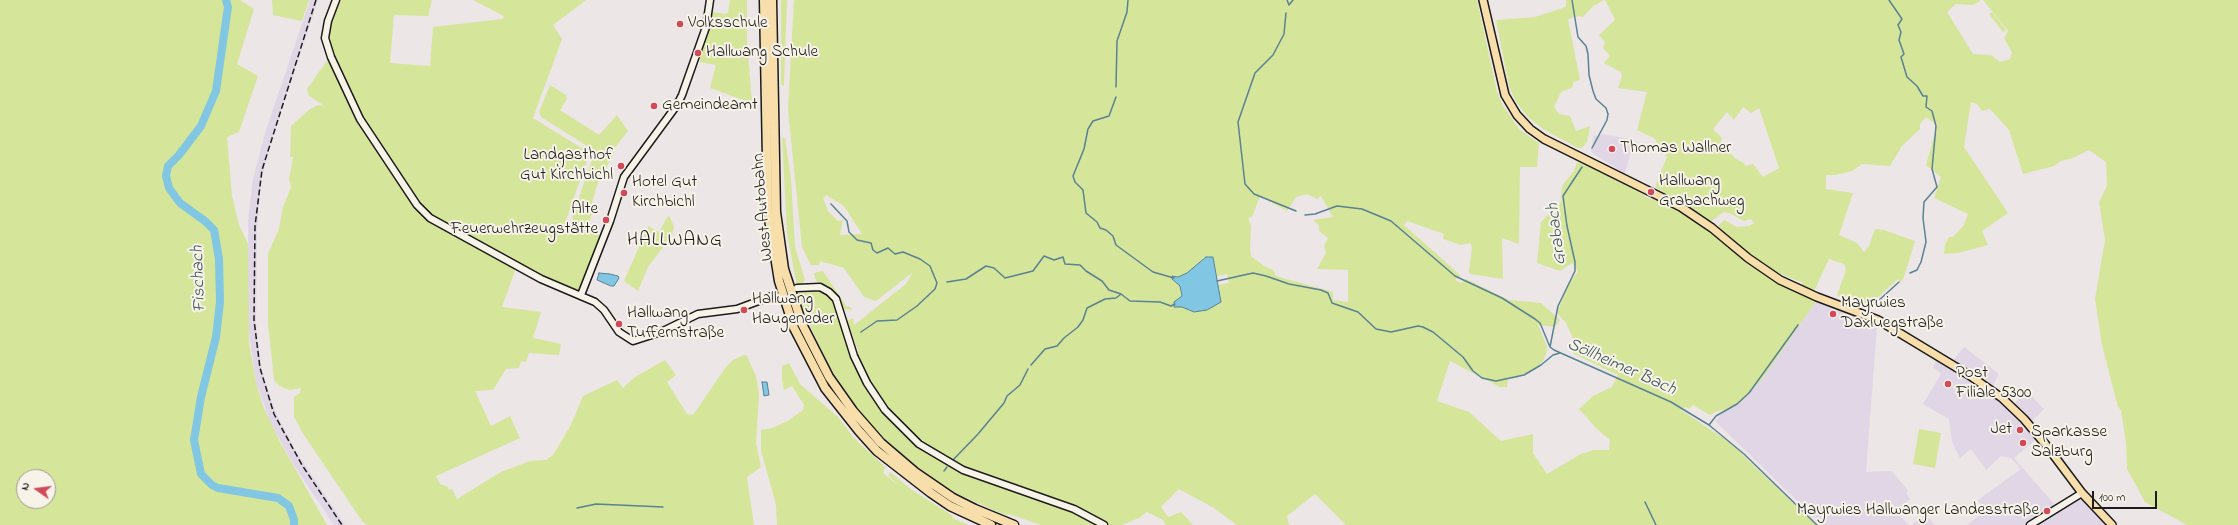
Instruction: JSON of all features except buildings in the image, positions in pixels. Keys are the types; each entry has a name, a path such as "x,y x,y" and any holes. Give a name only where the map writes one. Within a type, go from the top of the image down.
{"highway":[{"name":"West Autobahn","path":"764,0 768,213 778,281 794,328 825,388 877,451 931,494 950,506 991,525"},
{"name":"West Autobahn","path":"772,0 774,164 777,220 787,280 802,324 816,355 840,393 864,425 889,450 915,472 953,498 1014,525"}],"main road":[{"path":"1483,0 1506,95 1517,115 1530,129 1544,139 1681,207 1712,228 1748,258 1780,280 1817,298 1849,308 1878,320 1991,390 2024,419 2046,445 2082,493 2112,525"}],"street":[{"path":"336,0 328,22 325,38 331,56 360,118 417,205 430,218 541,279 581,295 600,307 619,332 633,341 661,332 698,314 731,310 772,296"},
{"path":"581,295 624,177 677,105 682,95 706,27 710,0"},
{"path":"797,288 820,287 836,299 854,356 867,383 885,410 919,444 962,470 1070,508 1104,525"},
{"path":"2030,525 2082,493"}],"shaded area":[{"path":"310,0 318,0 273,135 261,181 257,231 256,324 262,371 275,411 297,453 345,525 334,525 293,464 270,422 256,382 248,327 248,220 253,179 265,133"},
{"path":"1602,134 1634,140 1625,174 1591,152 1594,135 1599,136"},
{"path":"1817,300 1877,326 1866,472 1892,471 1908,491 1906,493 1910,499 1895,511 1909,525 1822,525 1715,421 1725,410 1741,402 1763,378"},
{"path":"1964,347 1999,374 1992,387 2013,407 2025,389 2044,409 2031,422 2041,435 2014,458 2055,505 2076,493 2106,525 1967,525 1985,511 1978,500 2021,469 2011,458 2001,456 1986,470 1971,449 1960,458 1952,442 1949,419 1923,404 1941,374 1933,367 1937,359 1951,363"},
{"path":"1926,515 1935,525 1911,525"}],"green space":[{"path":"0,0 240,0 254,9 237,64 258,76 239,132 227,137 232,196 239,225 248,244 249,343 256,382 263,406 280,442 327,525 0,525"},
{"path":"272,0 309,0 302,21 273,15"},
{"path":"341,0 432,0 428,16 394,15 390,63 430,66 433,27 503,19 504,16 473,0 586,0 553,25 562,39 533,118 588,152 589,155 565,223 601,236 583,284 579,289 573,290 517,265 502,307 541,312 533,338 561,344 559,355 529,353 526,362 521,361 519,368 506,369 493,390 475,391 491,426 510,416 520,438 436,476 440,484 448,487 449,490 452,489 457,499 501,472 530,461 546,460 553,455 571,425 583,396 617,380 623,388 635,377 665,360 676,375 667,382 687,414 693,415 726,367 733,360 744,355 747,356 756,376 759,394 756,443 761,467 747,477 754,525 367,525 362,521 304,435 294,417 294,397 300,393 301,388 290,390 278,385 274,380 268,322 268,254 279,229 283,207 291,187 289,180 293,157 290,157 291,126 310,109 318,105 325,106 309,96 307,89 326,62 333,57 329,31"},
{"path":"730,0 747,0 747,40 752,103 710,88 716,65 700,62 700,52 709,11 724,14 728,13"},
{"path":"781,0 787,0 784,86 781,85"},
{"path":"794,0 1477,0 1497,92 1503,106 1520,130 1539,143 1537,167 1520,167 1519,244 1502,238 1503,279 1470,274 1469,271 1472,247 1470,243 1461,245 1443,239 1444,234 1407,221 1404,225 1461,276 1455,280 1461,283 1466,279 1509,300 1541,303 1560,320 1555,327 1538,325 1547,346 1543,361 1537,367 1517,378 1508,379 1507,387 1500,387 1450,361 1437,401 1469,412 1501,441 1533,434 1533,453 1547,474 1581,454 1594,450 1609,450 1610,440 1597,429 1579,409 1593,396 1612,387 1618,375 1574,354 1575,347 1572,336 1566,323 1557,313 1568,285 1578,271 1572,263 1560,271 1537,263 1541,222 1561,202 1562,186 1574,171 1577,162 1587,165 1636,190 1648,198 1665,202 1701,223 1747,260 1817,300 1763,378 1741,402 1710,415 1693,405 1689,409 1685,407 1681,410 1729,442 1816,525 1346,525 1315,494 1287,516 1289,525 1237,525 1214,508 1179,489 1161,507 1168,517 1181,512 1193,525 1166,525 1163,520 1147,512 1139,518 1122,525 1041,525 1009,514 1007,515 998,512 960,495 935,480 889,443 857,409 827,364 796,291 812,288 824,291 834,300 850,351 859,353 847,321 853,318 854,325 906,284 913,272 876,301 864,297 844,268 820,261 819,265 811,265 802,247 788,110","holes":["1307,194 1317,199 1321,196 1333,217 1313,220 1319,225 1319,231 1328,238 1324,246 1326,253 1317,269 1348,270 1348,302 1333,300 1333,292 1276,276 1273,270 1264,266 1251,256 1251,226 1248,218 1252,217 1260,196 1287,211 1296,197","826,195 844,206 862,234 840,235 843,220 838,221 828,211 823,198","1206,257 1213,257 1217,276 1227,274 1229,283 1219,285 1221,302 1194,312 1182,307 1180,286 1172,279 1187,273"]},
{"path":"1566,0 1604,0 1593,6 1583,17 1579,16 1568,19 1580,80 1573,82 1573,87 1561,92 1554,107 1559,114 1570,116 1576,131 1590,126 1587,142 1582,148 1578,148 1543,129 1528,117 1516,102 1509,86 1496,20 1535,17 1566,7"},
{"path":"1605,0 1981,0 1973,5 1956,4 1947,12 1973,54 1991,55 2000,62 2010,59 2012,53 2004,38 2008,31 1983,0 2238,0 2238,525 2187,525 2145,502 2127,469 2126,443 2121,410 2118,407 2102,345 2095,299 2105,240 2099,202 2107,186 2106,162 2089,150 2073,158 2061,161 2054,166 2023,174 2009,130 1990,109 1982,111 1977,104 1971,102 1964,147 2008,213 1982,231 1988,245 1958,253 1944,254 1945,245 1949,237 1953,237 1964,225 1968,214 1934,198 1941,177 1926,165 1937,125 1926,117 1920,124 1920,129 1902,146 1890,166 1862,164 1852,171 1836,175 1826,175 1826,189 1853,193 1839,235 1857,243 1864,252 1869,246 1875,229 1884,230 1915,241 1903,280 1901,282 1898,279 1875,300 1868,303 1857,304 1837,295 1846,270 1844,264 1829,259 1814,291 1801,286 1803,283 1769,269 1760,263 1719,228 1719,225 1724,220 1737,227 1749,226 1754,223 1751,219 1744,221 1724,212 1710,222 1655,187 1667,157 1654,138 1637,130 1647,92 1618,88 1622,76 1621,72 1604,63 1610,56 1603,48 1605,42 1599,35 1615,20","holes":["1743,107 1751,113 1759,108 1779,168 1763,177 1753,164 1745,166 1744,163 1736,159 1729,152 1730,147 1721,142 1722,138 1713,129 1727,112 1734,120"]},
{"path":"1992,12 2006,30 2003,32 1989,14"},
{"path":"550,85 566,95 567,99 560,110 599,135 617,115 628,131 613,150 614,153 605,170 601,172 589,213 592,214 589,224 586,226 574,221 572,218 595,151 541,117 539,112"},
{"path":"782,138 785,138 791,179 795,247 805,280 802,284 797,286 787,233"},
{"path":"668,216 670,217 674,227 672,235 648,267 638,291 624,281 648,226 659,232"},
{"path":"823,271 847,307 849,306 852,309 851,310 843,309 838,297 830,289 816,281 814,273"},
{"path":"789,363 800,384 838,417 854,438 885,467 883,473 898,485 888,475 890,472 912,490 953,516 952,518 969,525 777,525 776,505 761,450 761,430 772,428 788,421 803,410 804,405 792,386 784,390 782,366"},
{"path":"1919,429 1941,433 1935,468 1913,464"}],"water":[{"path":"1206,257 1213,257 1221,302 1207,310 1194,312 1182,307 1174,307 1174,302 1182,296 1180,286 1172,279 1172,276 1178,277 1187,273"},
{"path":"599,273 618,276 619,278 614,286 611,286 597,280"},
{"path":"762,382 767,382 769,395 764,396"}],"waterway":[{"name":"Fischach","path":"226,0 228,7 216,91 201,126 179,155 168,166 166,176 169,188 180,203 205,221 214,230 219,259 220,302 216,337 201,397 194,440 201,474 212,485 218,488 278,498 289,506 294,520 294,525"},
{"path":"1116,87 1117,41 1127,12 1128,0"},
{"name":"Söllheimer Bach","path":"1287,0 1289,5"},
{"name":"Söllheimer Bach","path":"1289,5 1293,0"},
{"name":"Grabach","path":"1572,0 1578,37 1586,46 1588,54 1589,75 1593,91 1596,99 1606,108 1608,114 1607,120 1592,148"},
{"path":"1889,0 1902,19 1898,25 1901,32 1899,40 1904,54 1901,57 1907,77 1917,86 1923,96 1927,96 1926,107 1932,111 1936,126 1932,169 1937,187 1924,202 1923,218 1926,242 1921,262 1917,270 1910,273"},
{"name":"Söllheimer Bach","path":"1286,13 1284,34 1273,55 1255,73 1238,122 1245,184 1254,194 1296,211"},
{"path":"1116,97 1109,116 1093,121 1088,129 1084,149 1073,176 1075,182 1083,190 1086,213 1097,222 1100,228 1106,230 1113,236 1116,245 1153,272 1174,278"},
{"name":"Grabach","path":"1550,347 1558,306 1575,271 1575,262 1567,226 1563,196 1582,167"},
{"path":"831,204 847,221 849,232 857,240 871,243 873,250 877,253 888,248 895,254 903,252 920,259 930,266 937,283 935,289 917,306 897,320 877,321 861,332"},
{"name":"Söllheimer Bach","path":"1305,215 1315,214 1337,206 1362,209 1391,221 1455,276 1502,298 1535,319 1540,323 1550,347 1554,350 1671,402 1709,425 1744,454 1817,525"},
{"path":"947,282 966,279 986,266 994,268 1005,278 1033,271 1044,256 1054,260 1063,257 1065,264 1080,265 1086,271 1102,281 1109,290 1121,294 1130,301 1160,302 1171,306 1175,304"},
{"path":"1217,281 1253,273 1289,284 1321,290 1328,293 1332,303 1358,312 1376,329 1391,332 1418,326 1433,332 1463,357 1473,371 1482,378 1496,381 1524,375 1541,365 1553,355 1560,353"},
{"path":"1868,306 1877,302 1899,282"},
{"path":"1031,365 1045,349 1057,346 1064,338 1078,327 1083,320 1087,308 1105,299 1116,298 1121,294"},
{"path":"1709,425 1716,416 1737,404 1749,393 1798,325"},
{"path":"953,460 978,434 1004,403 1007,396 1020,385 1028,369"},
{"path":"944,471 947,467"},
{"path":"1645,502 1656,525"},
{"path":"577,508 596,504 663,507"}],"railway":[{"path":"316,0 262,170 255,226 254,320 260,368 274,414 302,465 342,525"}],"place":[{"name":"Volksschule","path":"680,24"},
{"name":"Hallwang Schule","path":"698,53"},
{"name":"Gemeindeamt","path":"654,106"},
{"name":"Thomas Wallner","path":"1612,149"},
{"name":"Landgasthof Gut Kirchbichl","path":"621,166"},
{"name":"Hallwang Grabachweg","path":"1651,192"},
{"name":"Hotel Gut Kirchbichl","path":"624,193"},
{"name":"Alte Feuerwehrzeugstätte","path":"606,220"},
{"name":"Hallwang Haugeneder","path":"744,310"},
{"name":"Mayrwies Daxluegstraße","path":"1833,314"},
{"name":"Hallwang Tuffernstraße","path":"619,324"},
{"name":"Post Filiale 5300","path":"1948,384"},
{"name":"Jet","path":"2020,430"},
{"name":"Sparkasse Salzburg","path":"2023,443"},
{"name":"Mayrwies Hallwanger Landesstraße","path":"2047,511"}],"district":[{"name":"HALLWANG","path":"675,242"}]}
